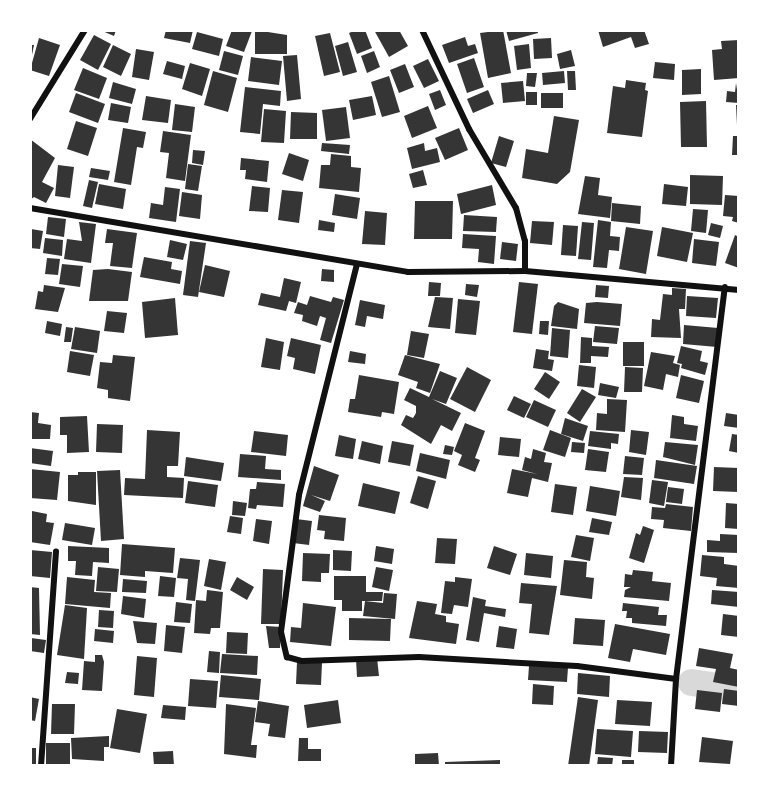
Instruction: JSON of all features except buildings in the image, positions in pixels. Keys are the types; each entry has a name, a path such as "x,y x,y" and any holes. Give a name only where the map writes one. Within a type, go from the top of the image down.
{"street":[{"path":"30,119 85,30"},
{"path":"422,30 470,129 516,208 525,241 525,271"},
{"path":"30,208 408,272 525,271 739,290"},
{"path":"357,264 299,495 281,632 287,657 302,661 419,657 577,666 676,679"},
{"path":"671,766 676,679 725,287"},
{"path":"41,766 56,552"}],"waterway":[{"path":"691,682 739,689"}]}
